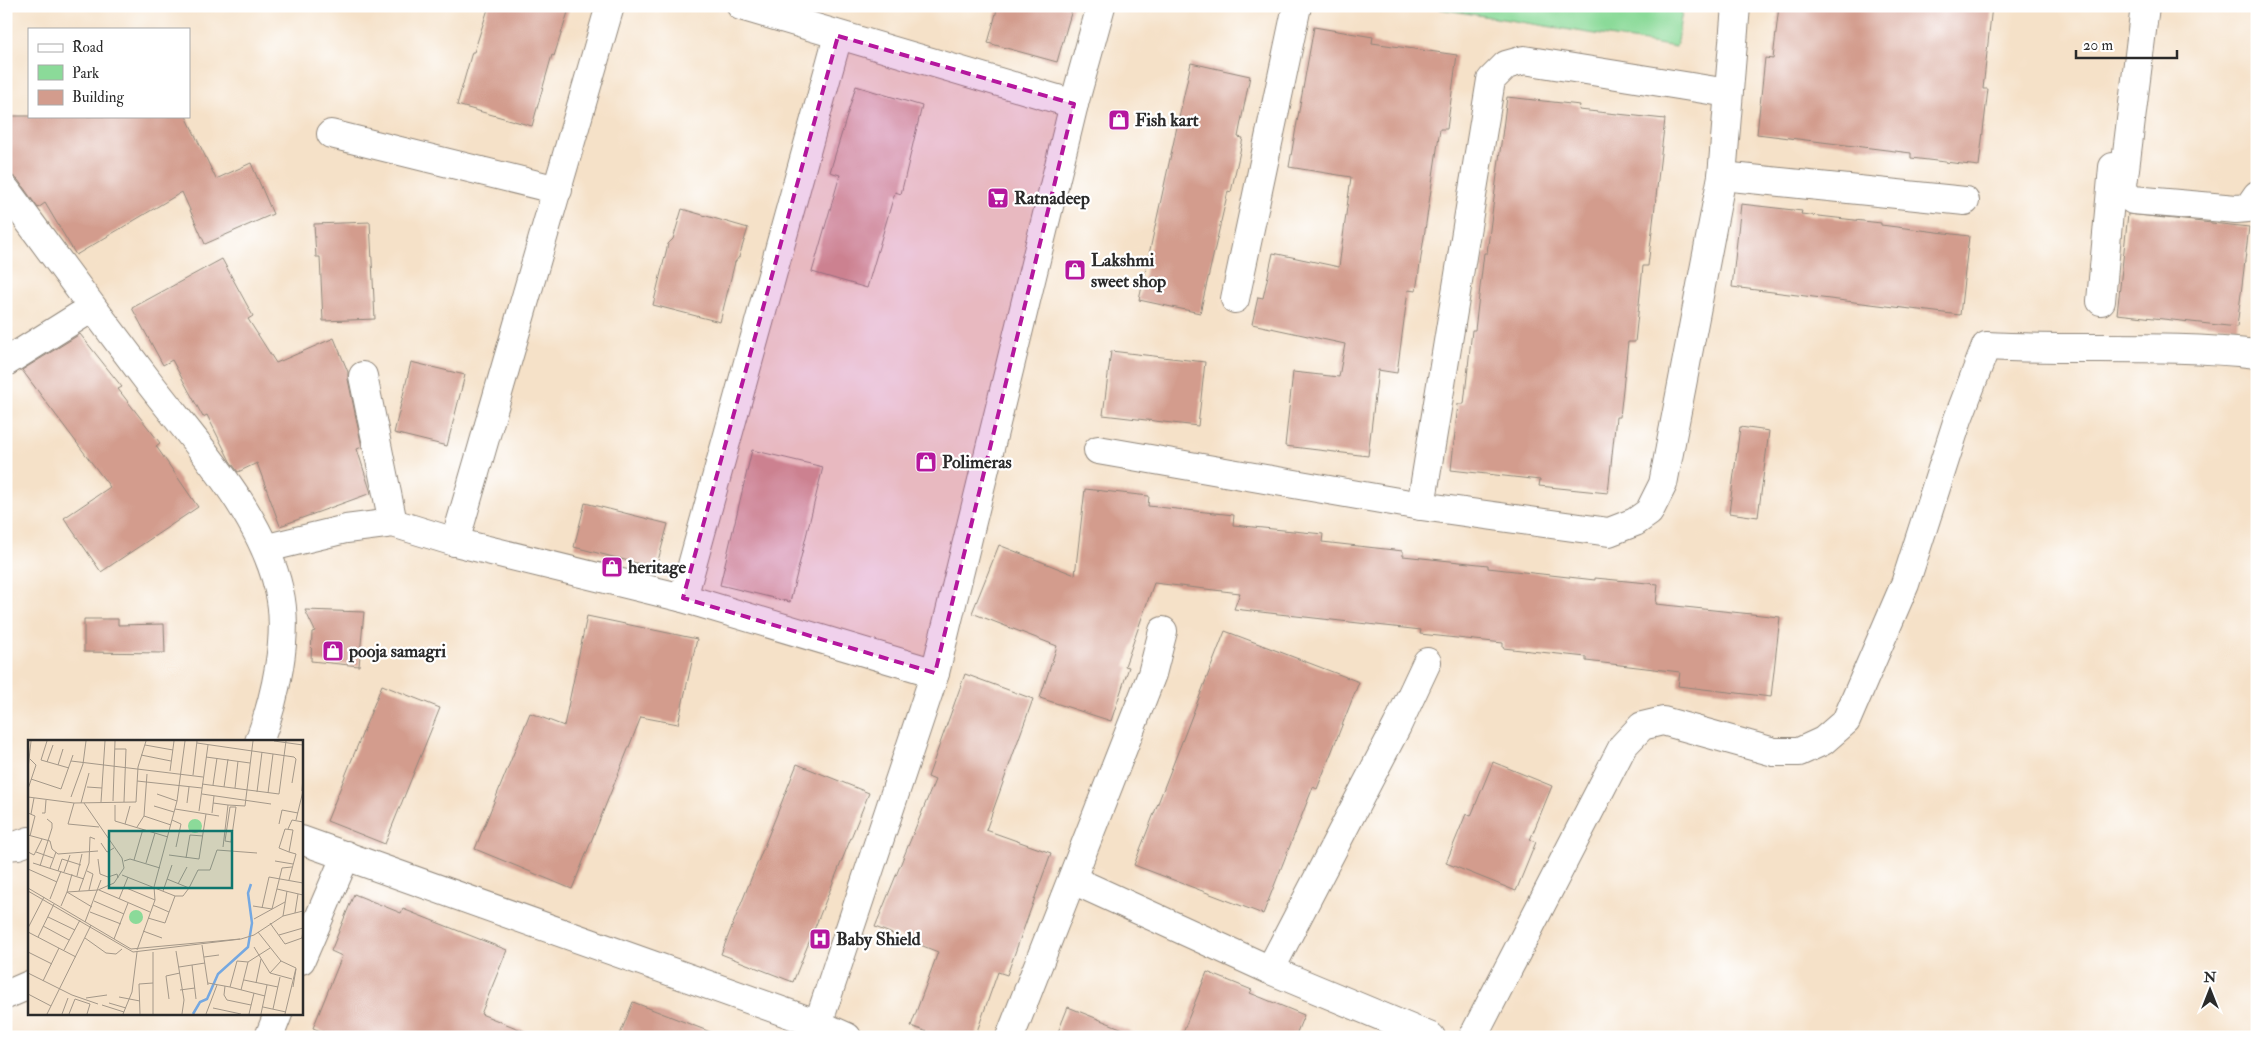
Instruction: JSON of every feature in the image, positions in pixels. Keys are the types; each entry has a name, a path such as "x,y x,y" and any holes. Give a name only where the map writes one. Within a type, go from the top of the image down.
{"street":[{"path":"455,542 610,6"},
{"path":"740,6 1074,104"},
{"path":"820,1030 935,673 1074,104 1101,6"},
{"path":"1235,299 1297,6"},
{"path":"1098,450 1421,506 1609,532 1635,522 1649,512 1663,484 1722,176 1736,6"},
{"path":"2101,302 2108,208 2130,6"},
{"path":"2145,6 2123,185 2125,194 2133,200 2236,209 2248,208 2257,195"},
{"path":"683,598 838,36"},
{"path":"1421,506 1491,80 1506,65 1524,60 1728,93"},
{"path":"331,134 558,190"},
{"path":"1722,176 1965,202"},
{"path":"6,190 92,308 239,500 267,548 280,592 283,630 276,679 260,740"},
{"path":"6,362 92,308"},
{"path":"1473,1037 1623,746 1642,726 1663,721 1774,752 1798,752 1823,741 1846,721 1905,584 1958,419 1986,346 2035,348 2206,348 2257,354"},
{"path":"363,376 393,523"},
{"path":"267,548 346,530 393,523 455,542 683,598 935,673"},
{"path":"1010,1037 1152,674 1163,631"},
{"path":"1270,970 1397,726 1427,662"},
{"path":"302,840 820,1030 847,1037"},
{"path":"6,846 28,841"},
{"path":"302,958 346,855"},
{"path":"1073,880 1270,970 1431,1037"},
{"path":"6,995 28,985"}],"highlighted area":[{"path":"838,36 1074,104 935,673 683,598"}],"green space":[{"path":"1441,6 1683,6 1676,47 1440,9"}],"building":[{"path":"489,6 570,6 554,56 552,55 532,126 457,105 472,52 474,52"},
{"path":"998,6 1073,6 1057,62 988,43"},
{"path":"1779,6 1992,6 1983,89 1988,89 1979,166 1911,158 1911,153 1757,134 1765,58 1773,59"},
{"path":"1314,27 1373,37 1372,43 1457,55 1447,129 1440,129 1416,291 1408,290 1397,373 1378,370 1368,456 1285,446 1293,372 1339,377 1345,344 1252,324 1258,297 1263,298 1273,253 1339,267 1351,177 1289,167"},
{"path":"1191,63 1250,76 1238,137 1243,138 1231,192 1228,191 1200,313 1139,300"},
{"path":"856,86 922,106 901,194 895,192 867,288 812,272 840,175 830,172"},
{"path":"1507,97 1580,105 1579,110 1665,119 1648,266 1643,266 1635,342 1628,342 1620,417 1616,417 1608,493 1539,486 1540,480 1451,470 1458,404 1464,404 1472,330 1475,330 1484,253 1487,253"},
{"path":"6,116 28,116 28,118 187,118 216,179 251,163 273,214 205,244 182,192 76,255 45,203 38,208 18,180 13,176 6,175"},
{"path":"1741,204 1802,211 1801,214 1969,236 1960,315 1732,287"},
{"path":"682,209 748,228 739,257 735,262 720,322 653,305 668,244 673,239"},
{"path":"2128,214 2249,227 2237,327 2117,314"},
{"path":"370,222 375,319 323,321 320,257 316,257 314,224"},
{"path":"222,259 253,316 248,319 276,363 334,338 348,372 362,447 357,449 371,493 280,526 257,463 238,472 230,461 207,415 203,417 172,360 163,365 132,308"},
{"path":"80,334 122,387 118,389 160,443 156,446 198,507 101,572 64,518 110,487 22,370"},
{"path":"1111,351 1205,362 1198,426 1103,415"},
{"path":"411,362 465,375 447,446 394,433"},
{"path":"1740,427 1769,431 1758,517 1729,513"},
{"path":"752,450 823,467 790,602 720,585"},
{"path":"1085,489 1149,496 1148,506 1234,515 1233,525 1323,534 1322,542 1403,551 1403,556 1488,565 1488,568 1595,580 1595,578 1658,584 1656,604 1780,617 1771,697 1678,686 1680,672 1586,661 1586,657 1503,648 1503,643 1420,634 1421,630 1234,609 1240,593 1154,583 1125,666 1129,667 1111,721 1040,698 1057,646 972,613 999,545 1075,575"},
{"path":"585,503 668,524 656,568 574,547"},
{"path":"305,610 364,612 359,666 311,661 312,632 315,631"},
{"path":"587,616 697,639 678,724 641,717 572,889 475,849 530,713 564,726"},
{"path":"84,619 118,619 118,625 164,624 165,653 84,652"},
{"path":"1225,631 1359,682 1317,789 1313,787 1263,914 1134,865"},
{"path":"965,674 1033,699 986,830 1051,853 1007,975 998,972 975,1037 941,1037 911,1026 938,952 875,927 935,780 928,777"},
{"path":"382,685 440,708 385,844 327,821"},
{"path":"1493,762 1552,786 1530,840 1536,842 1516,891 1446,863 1466,814 1471,816"},
{"path":"797,764 869,793 793,982 721,954"},
{"path":"354,894 401,913 403,909 507,950 481,1014 534,1035 533,1037 336,1037 313,1028 342,956 331,951"},
{"path":"1207,972 1252,990 1250,993 1304,1015 1295,1037 1181,1037"},
{"path":"633,1002 718,1035 717,1037 619,1037"},
{"path":"1068,1007 1138,1035 1138,1037 1056,1037"}],"place":[{"name":"Fish kart","path":"1119,120"},
{"name":"Ratnadeep","path":"998,198"},
{"name":"Lakshmi sweet shop","path":"1075,270"},
{"name":"Polimeras","path":"926,462"},
{"name":"heritage","path":"612,567"},
{"name":"pooja samagri","path":"333,651"},
{"name":"Baby Shield","path":"820,939"}]}
